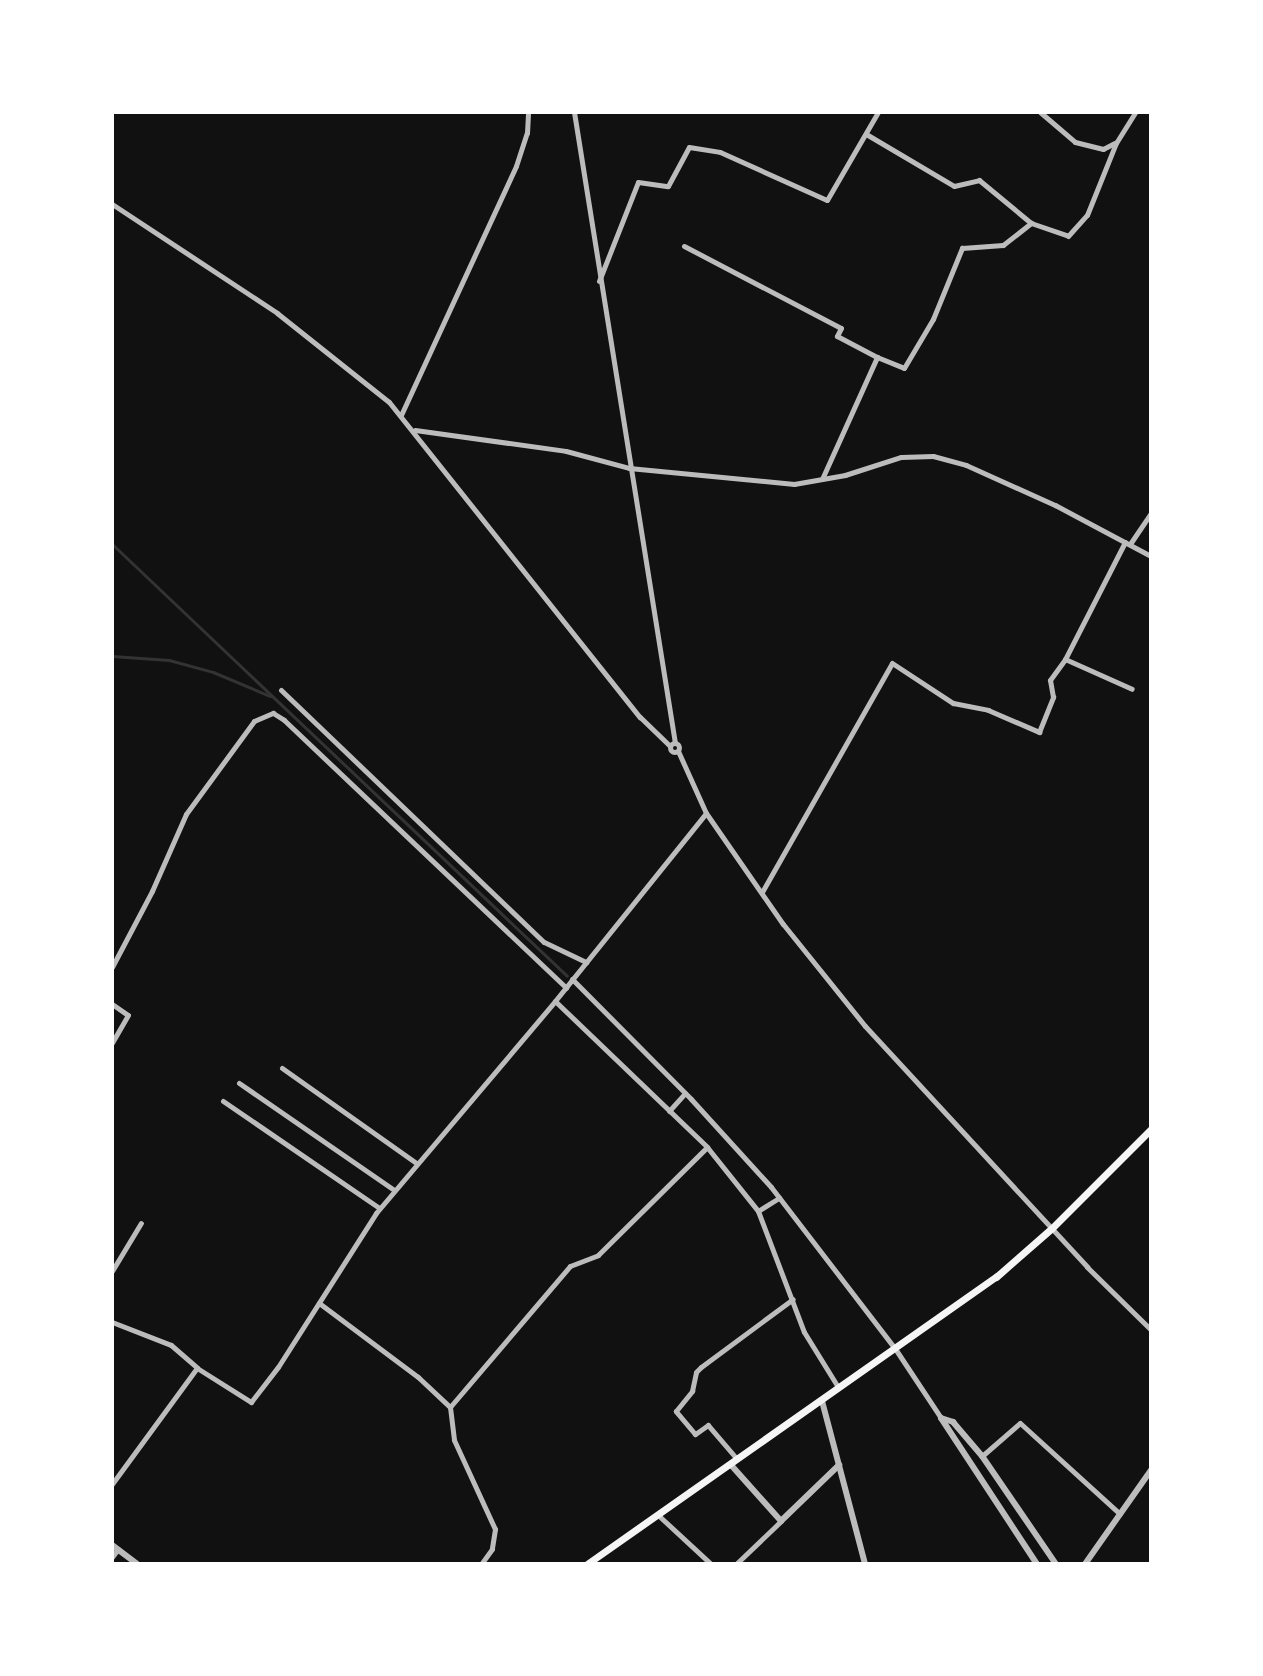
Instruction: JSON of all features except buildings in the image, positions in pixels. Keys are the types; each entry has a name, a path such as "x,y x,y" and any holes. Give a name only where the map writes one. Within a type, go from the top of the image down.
{"main road":[{"path":"587,1564 996,1277 1052,1228 1151,1129"}],"street":[{"path":"401,415 516,166 527,133 528,112"},
{"path":"574,112 672,752 678,751 706,813 783,924 865,1026 1151,1330"},
{"path":"599,281 638,182 668,186 689,147 720,152 827,200 878,112"},
{"path":"1040,112 1075,142 1103,149 1116,143"},
{"path":"866,134 954,186 979,180 1031,223 1068,236 1087,215 1116,143 1135,112"},
{"path":"112,204 277,313 401,415 640,717 673,745"},
{"path":"684,246 841,328 837,336 904,368 933,319 962,248 1003,245 1031,223"},
{"path":"821,480 877,357"},
{"path":"414,430 566,451 629,468 794,484 821,480 901,457 933,456 979,470 1151,556"},
{"path":"762,892 892,663 953,703 988,710 1039,732 1053,697 1050,680 1065,659 1128,543 1151,513"},
{"path":"1065,659 1132,689"},
{"path":"281,690 544,942 586,962"},
{"path":"112,967 152,891 186,814 254,721 273,713 284,720 566,988"},
{"path":"112,1322 171,1345 197,1368 251,1402 379,1208 566,988 706,813"},
{"path":"572,979 685,1093 779,1198 896,1350 1037,1564"},
{"path":"555,1001 707,1147 758,1211 804,1332 839,1389"},
{"path":"112,1004 124,1011 127,1020 112,1043"},
{"path":"282,1068 416,1163"},
{"path":"239,1083 394,1190"},
{"path":"669,1111 685,1093"},
{"path":"223,1101 379,1208"},
{"path":"450,1407 570,1266 598,1255 707,1147"},
{"path":"758,1211 779,1198"},
{"path":"112,1271 141,1223"},
{"path":"781,1521 708,1425 695,1434 676,1411 692,1391 696,1372 701,1367 793,1299"},
{"path":"319,1303 418,1377 450,1407 454,1440 495,1529 492,1549 481,1564"},
{"path":"112,1484 197,1368"},
{"path":"822,1401 865,1564"},
{"path":"941,1418 953,1422 982,1456 1056,1564"},
{"path":"982,1456 1020,1423 1120,1514"},
{"path":"736,1564 839,1465"},
{"path":"1085,1564 1151,1470"},
{"path":"658,1515 711,1564"},
{"path":"112,1557 115,1547 137,1564"}],"waterway":[{"path":"112,544 567,976"},
{"path":"112,656 169,660 213,672 270,696"}]}
